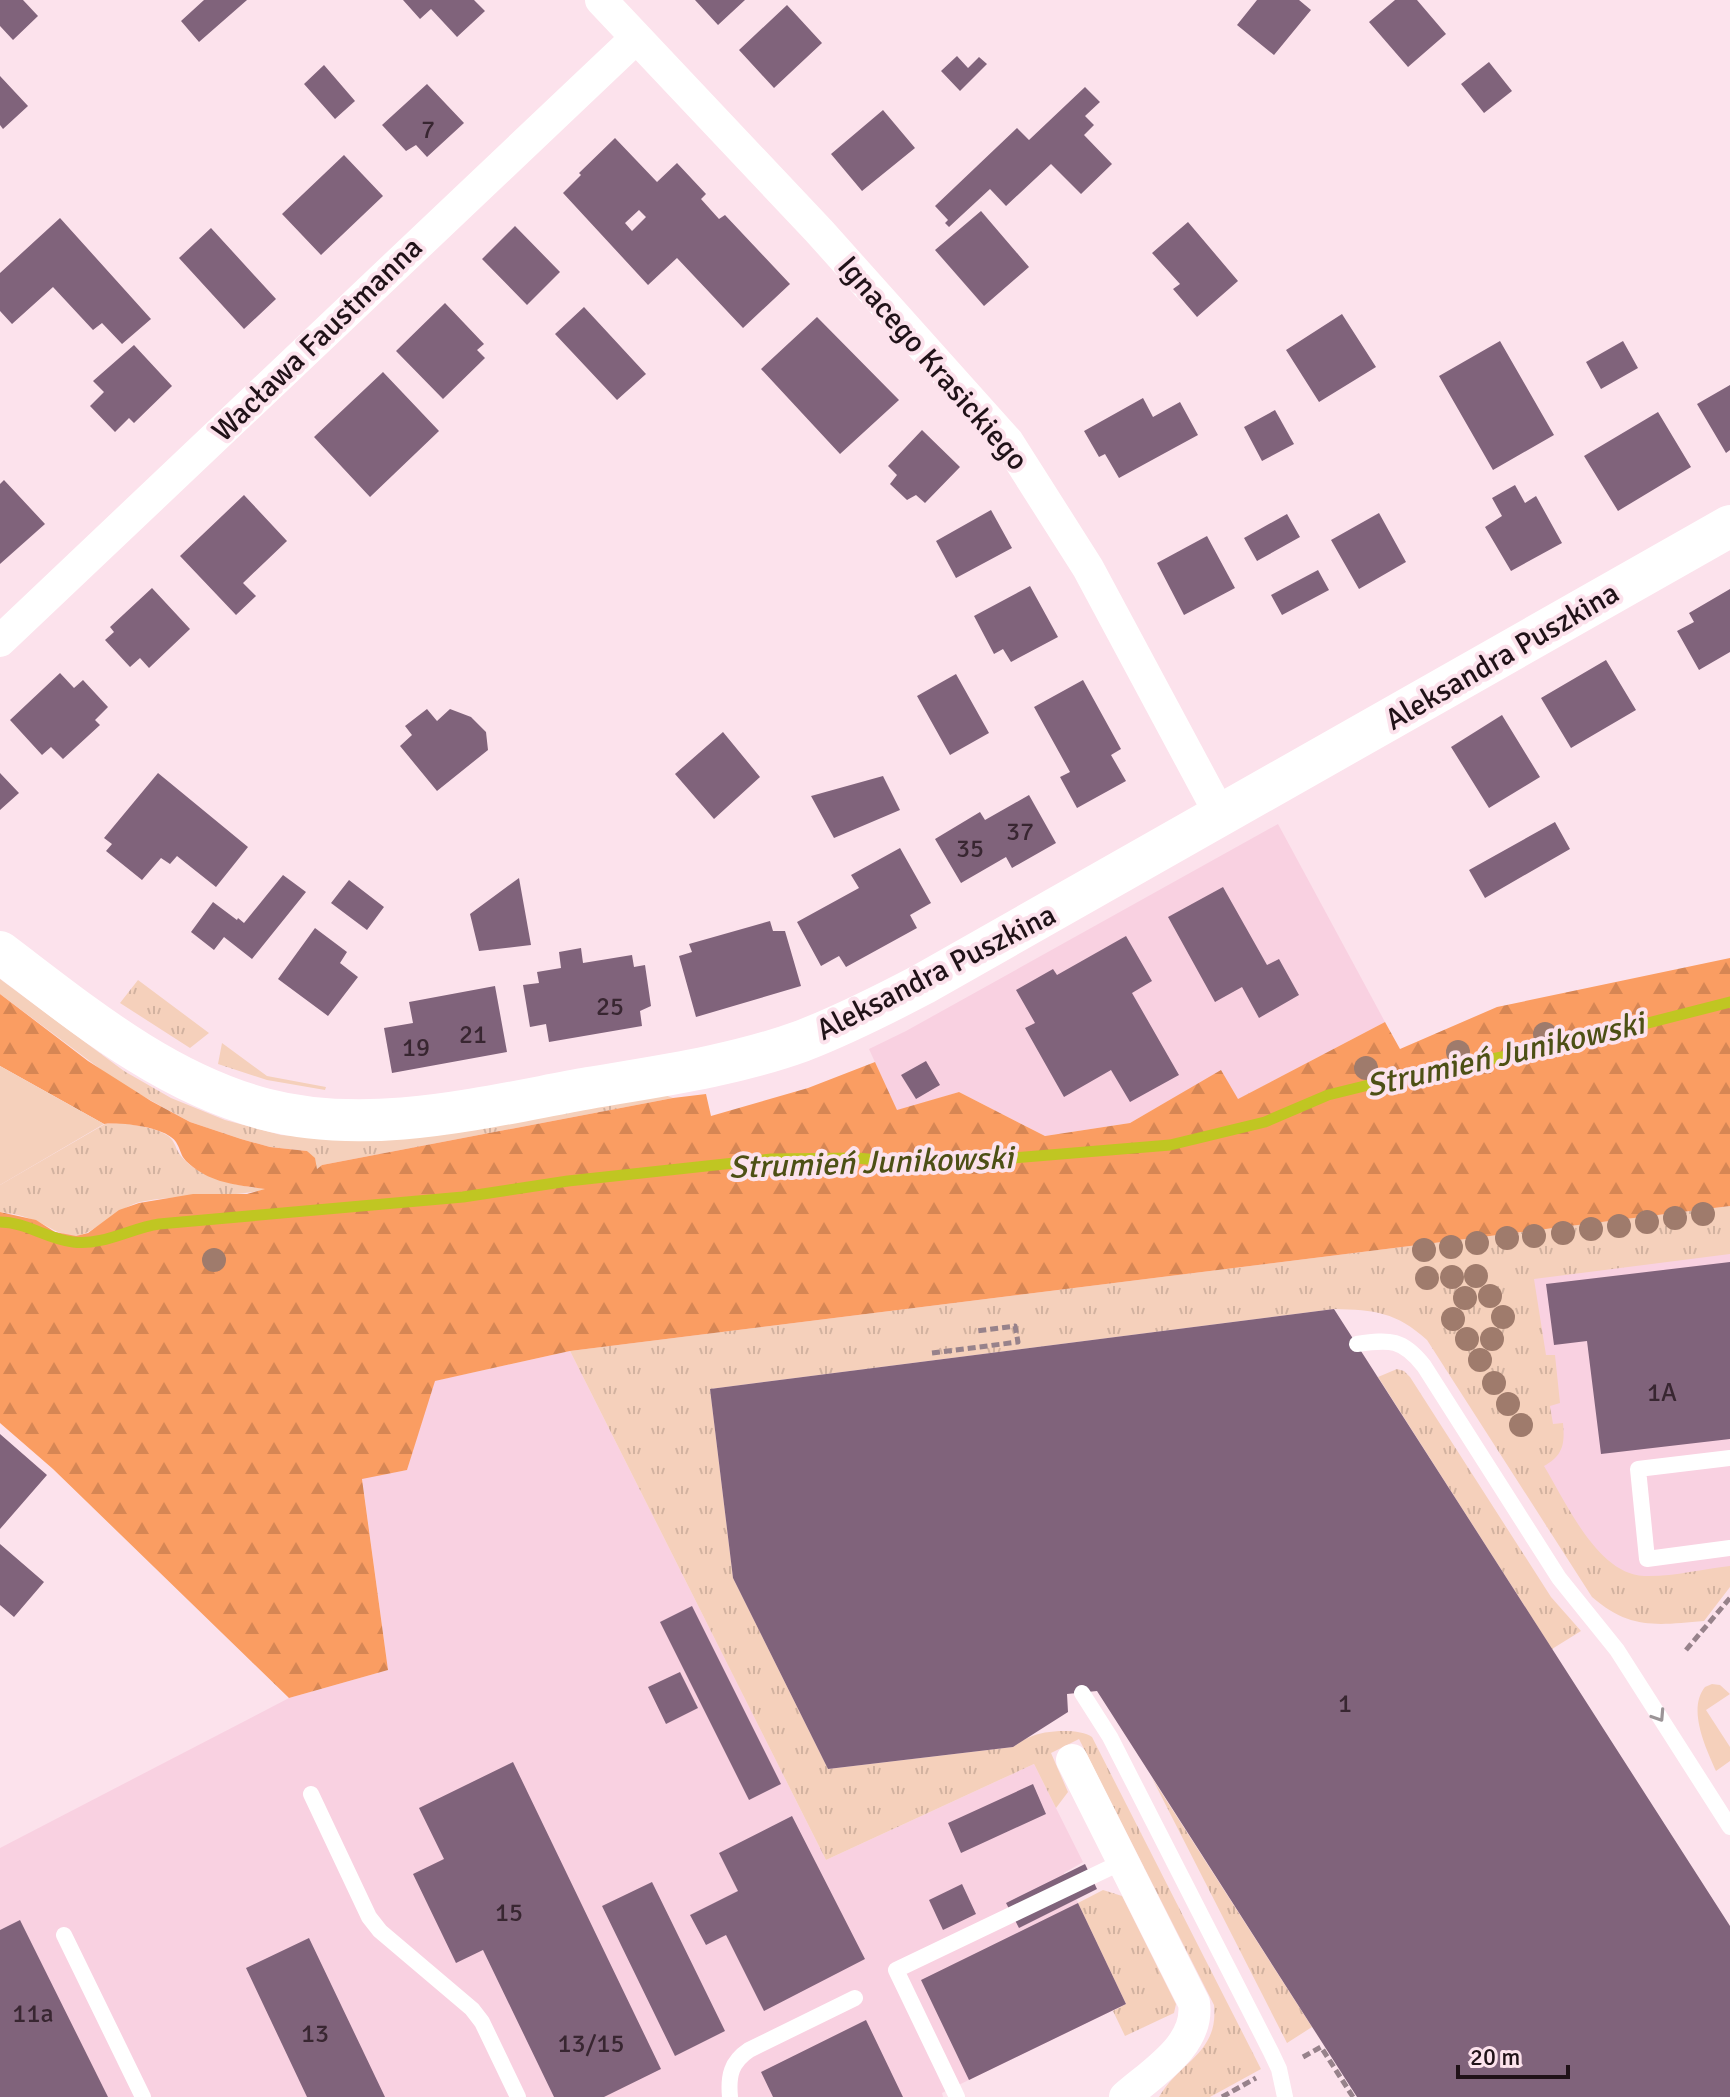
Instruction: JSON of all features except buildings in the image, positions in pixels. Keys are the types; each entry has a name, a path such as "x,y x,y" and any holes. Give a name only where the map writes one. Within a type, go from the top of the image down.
{"street":[{"name":"Ignacego Krasickiego","path":"601,0 819,231 1008,442 1088,568 1221,816"},
{"name":"Wacława Faustmanna","path":"0,641 636,38"},
{"name":"Aleksandra Puszkina","path":"0,952 139,1053 171,1072 220,1094 266,1109 311,1117 359,1120 421,1116 709,1066 801,1041 923,984 1730,526"},
{"path":"1072,1760 1189,1990 1196,2015 1185,2041 1125,2097"}],"lane":[{"path":"1357,1344 1395,1342 1416,1355 1559,1578 1617,1650 1730,1827"},
{"path":"1730,1458 1638,1469 1647,1559 1730,1548"},
{"path":"1082,1693 1110,1737 1271,2052 1279,2069 1285,2097"},
{"path":"311,1794 369,1917 380,1931 472,2009 482,2022 518,2097"},
{"path":"957,2097 896,1970 1124,1861"},
{"path":"64,1935 143,2097"},
{"path":"730,2097 731,2069 738,2058 855,1998"}],"path":[{"path":"932,1353 1018,1342 1015,1326 977,1331"},
{"path":"1686,1650 1730,1598"},
{"path":"1295,2062 1321,2047 1353,2097"},
{"path":"1222,2097 1265,2076"}],"shaded area":[{"path":"1278,824 1385,1022 1237,1100 1221,1071 1130,1123 1045,1136 959,1092 897,1111 869,1049"},
{"path":"1730,1206 1730,1575 1609,1585 1394,1249"},
{"path":"570,1351 826,1860 1034,1764 1083,1862 1064,1873 1126,2004 942,2093 943,2097 0,2097 0,1848 289,1698 388,1670 362,1478 407,1470 434,1381"}],"green space":[{"path":"1730,958 1730,1206 570,1351 435,1381 407,1470 362,1479 388,1670 289,1698 53,1469 0,1423 0,1212 36,1220 55,1232 76,1236 88,1233 119,1210 139,1203 193,1194 247,1194 265,1189 228,1183 201,1173 183,1157 171,1137 153,1129 104,1124 0,1066 0,994 88,1061 151,1101 190,1122 241,1139 270,1147 307,1151 315,1158 317,1169 322,1165 673,1098 706,1094 711,1116 808,1088 875,1062 897,1110 959,1092 1045,1136 1130,1123 1221,1070 1238,1099 1385,1022 1400,1049 1497,1007"},
{"path":"0,979 124,1071 171,1098 225,1120 281,1135 366,1141 423,1137 665,1095 673,1098 322,1165 316,1170 307,1151 270,1147 190,1122 119,1083 0,994"},
{"path":"138,980 209,1033 190,1048 120,1003"},
{"path":"222,1043 267,1076 326,1087 325,1090 267,1080 218,1064"},
{"path":"0,1066 104,1124 0,1185"},
{"path":"120,1123 167,1135 189,1164 209,1176 233,1184 268,1189 140,1202 75,1236 59,1233 27,1218 0,1212 0,1185 105,1124"},
{"path":"1730,1206 1730,1254 1534,1279 1546,1355 1555,1355 1560,1403 1550,1406 1553,1424 1563,1423 1564,1430 1559,1454 1544,1466 1585,1534 1612,1563 1627,1572 1655,1576 1730,1566 1730,1587 1704,1621 1645,1623 1619,1615 1592,1597 1427,1340 1405,1323 1384,1314 1334,1309 710,1389 733,1578 828,1769 1013,1747 1030,1737 1053,1732 1079,1732 1092,1737 1261,2069 1210,2097 1159,2097 1204,2046 1214,2021 1214,2005 1079,1739 1051,1753 1068,1792 1056,1808 1034,1764 826,1860 570,1351"},
{"path":"1397,1369 1410,1377 1551,1597 1581,1631 1552,1649 1378,1377"},
{"path":"1720,1685 1730,1694 1706,1710 1730,1747 1730,1761 1716,1771 1703,1740 1698,1717 1700,1696 1705,1687"},
{"path":"1152,1778 1312,2027 1287,2043"},
{"path":"1103,1890 1122,1896 1176,2004 1174,2013 1125,2036 1113,2011 1126,2004 1078,1903"}],"waterway":[{"name":"Strumień Junikowski","path":"0,1222 84,1243 159,1224 463,1197 568,1181 771,1159 857,1158 929,1165 1170,1145 1265,1122 1328,1095 1562,1045 1730,1002"}]}
